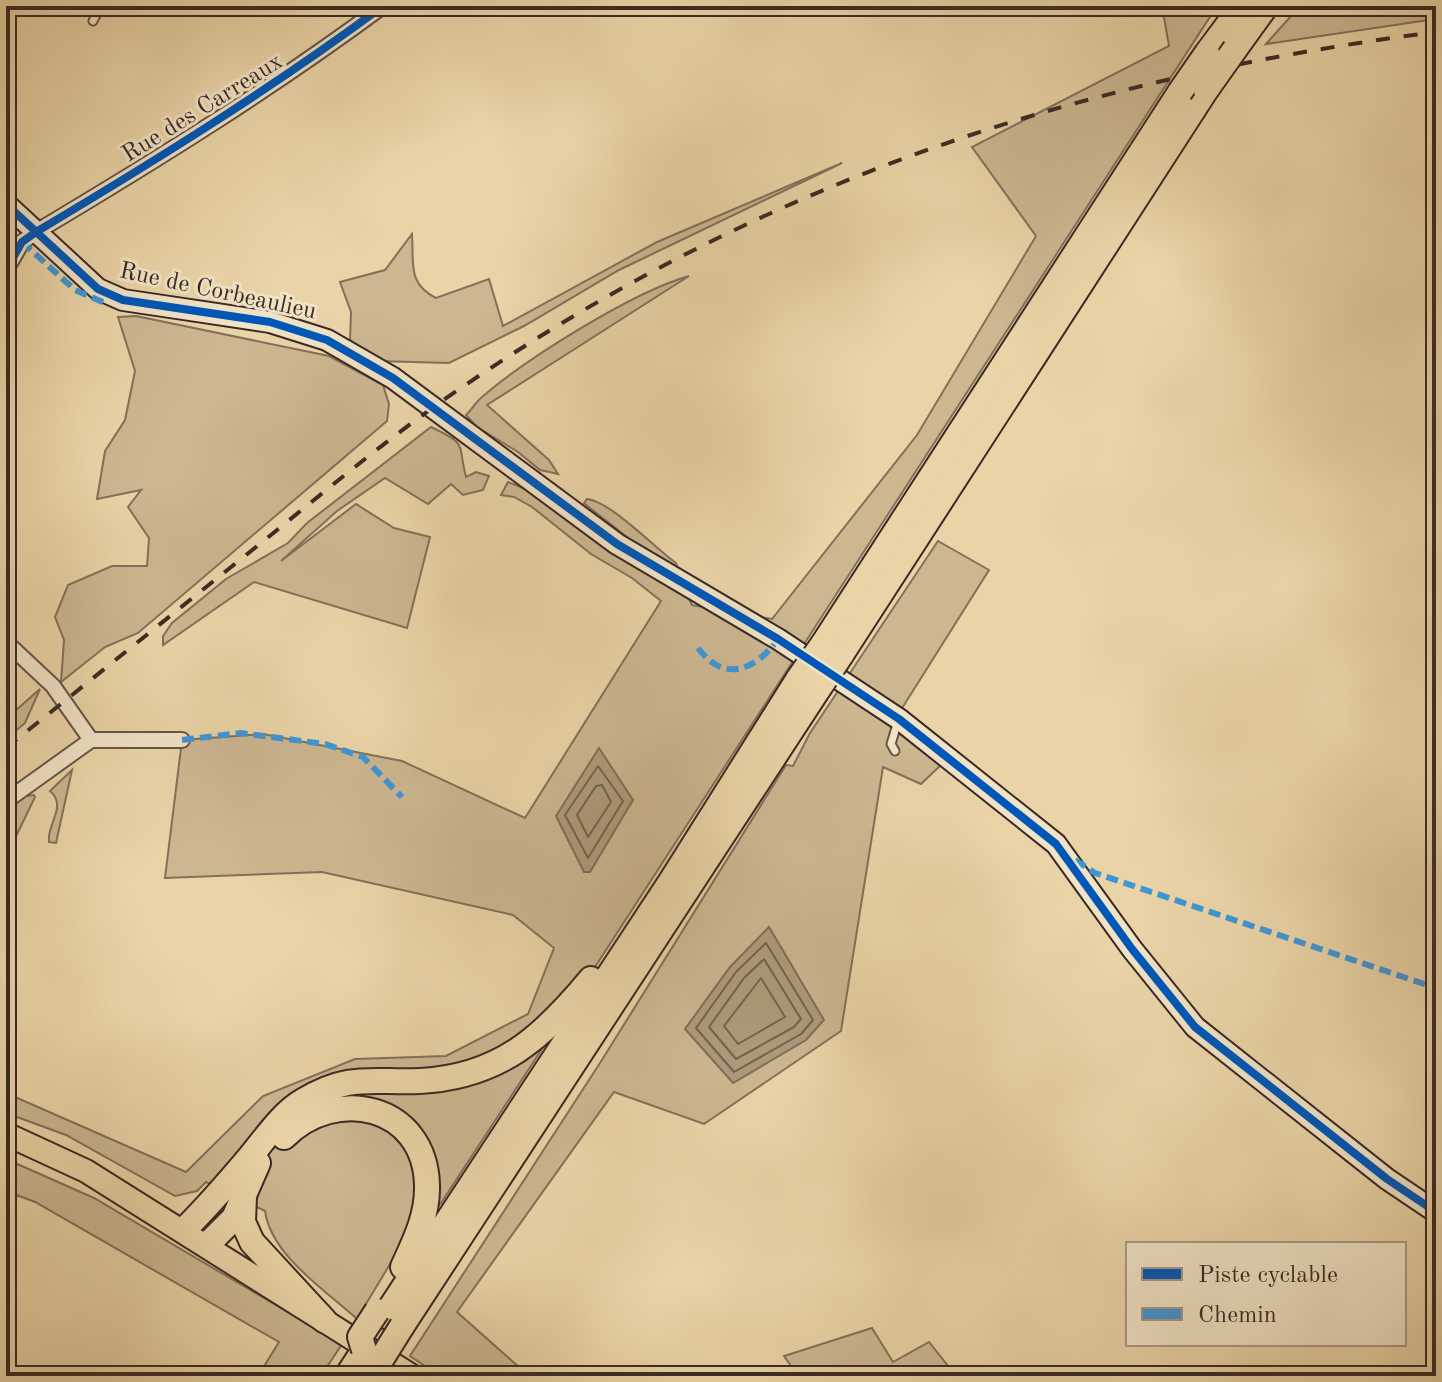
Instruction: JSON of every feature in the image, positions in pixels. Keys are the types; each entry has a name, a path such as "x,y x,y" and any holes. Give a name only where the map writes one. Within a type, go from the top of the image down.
{"highway":[{"path":"832,650 1180,92 1242,6"},
{"path":"388,1318 671,881 832,650 1206,90 1266,6"},
{"path":"388,1318 809,683"},
{"path":"184,1230 301,1102 349,1080 419,1081 462,1077 522,1049 555,1023 671,881"},
{"path":"207,1245 234,1218 256,1165 291,1129 313,1115 353,1106 375,1110 402,1127 420,1155 427,1182 426,1206 403,1267 374,1366 347,1376"},
{"path":"244,1190 243,1222 252,1242 324,1320"}],"main road":[{"path":"6,1134 86,1171 412,1376"}],"street":[{"name":"Rue des Carreaux","path":"6,270 22,242 36,232 237,110 383,6"},
{"name":"Rue de Corbeaulieu","path":"6,204 98,289 123,300 270,322 327,340 393,378 617,544 778,639 899,719 1056,844 1132,949 1195,1027 1387,1179 1436,1212"},
{"path":"6,642 53,686 91,740"},
{"path":"6,801 91,740 182,740"}],"lane":[{"path":"93,21 101,6"},
{"path":"895,751 891,744 899,719"}],"shaded area":[{"path":"1162,6 1217,6 540,1052 441,1203 405,1239 357,1319 288,1257 269,1227 265,1211 206,1182 197,1191 175,1196 66,1135 6,1113 6,1093 186,1172 263,1096 355,1059 446,1056 528,1014 554,948 513,915 322,872 165,878 182,740 263,734 402,761 525,818 661,601 632,578 591,554 532,507 514,497 501,495 508,482 535,493 688,597 692,605 772,619 917,435 1036,236 972,147 1169,46"},
{"path":"1300,6 1436,6 1436,19 1266,44"},
{"path":"842,163 619,270 524,326 449,363 377,361 350,340 351,312 340,282 385,270 412,234 414,271 420,286 436,298 489,279 503,326 657,242"},
{"path":"689,276 487,405 549,460 558,474 540,470 518,452 477,427 466,415 502,381 553,346 639,296"},
{"path":"136,316 329,356 383,385 389,404 387,421 138,633 105,647 61,682 64,640 55,617 68,585 112,566 147,566 149,538 128,507 141,490 97,499 105,451 125,420 135,371 118,317"},
{"path":"431,427 459,446 466,477 476,472 489,476 483,490 463,495 451,484 428,504 385,478 337,511 281,561 356,504 394,528 430,537 407,628 254,582 163,645 163,636 172,623 226,579 288,543 307,523"},
{"path":"587,499 620,516 676,563 678,570 670,571 584,503"},
{"path":"938,541 989,570 894,721 942,764 921,784 883,767 841,1031 704,1124 614,1092 457,1312 529,1376 440,1376 410,1356 600,1063 786,765 793,766 810,733"},
{"path":"40,689 25,723 6,739 6,719"},
{"path":"72,770 56,843 49,842 57,809 55,797 50,791"},
{"path":"34,795 6,857 6,811 25,796"},
{"path":"6,1159 94,1198 342,1344 321,1376 258,1376 279,1342 35,1202 6,1191"},
{"path":"872,1328 893,1362 929,1342 956,1376 798,1376 784,1356"}],"water":[{"path":"599,748 633,800 590,872 584,872 556,816"},
{"path":"769,927 824,1020 806,1040 733,1083 685,1029 730,967"}],"railway":[{"path":"6,748 413,422 551,330 669,263 789,205 912,156 1037,114 1166,80 1299,53 1436,32"}],"marked path":[{"path":"22,242 75,290 105,303"},
{"path":"698,648 718,666 739,669 759,659 778,639"},
{"path":"182,740 241,733 325,744 363,757 402,797"},
{"path":"1075,860 1095,873 1436,988"},
{"path":"6,1194 22,1200"}],"cycle path":[{"path":"6,270 22,242 36,232 212,124 383,6"},
{"path":"6,204 98,289 123,300 270,322 327,340 393,378 617,544 778,639 899,719 1056,844 1132,949 1195,1027 1387,1179 1436,1212"}]}
